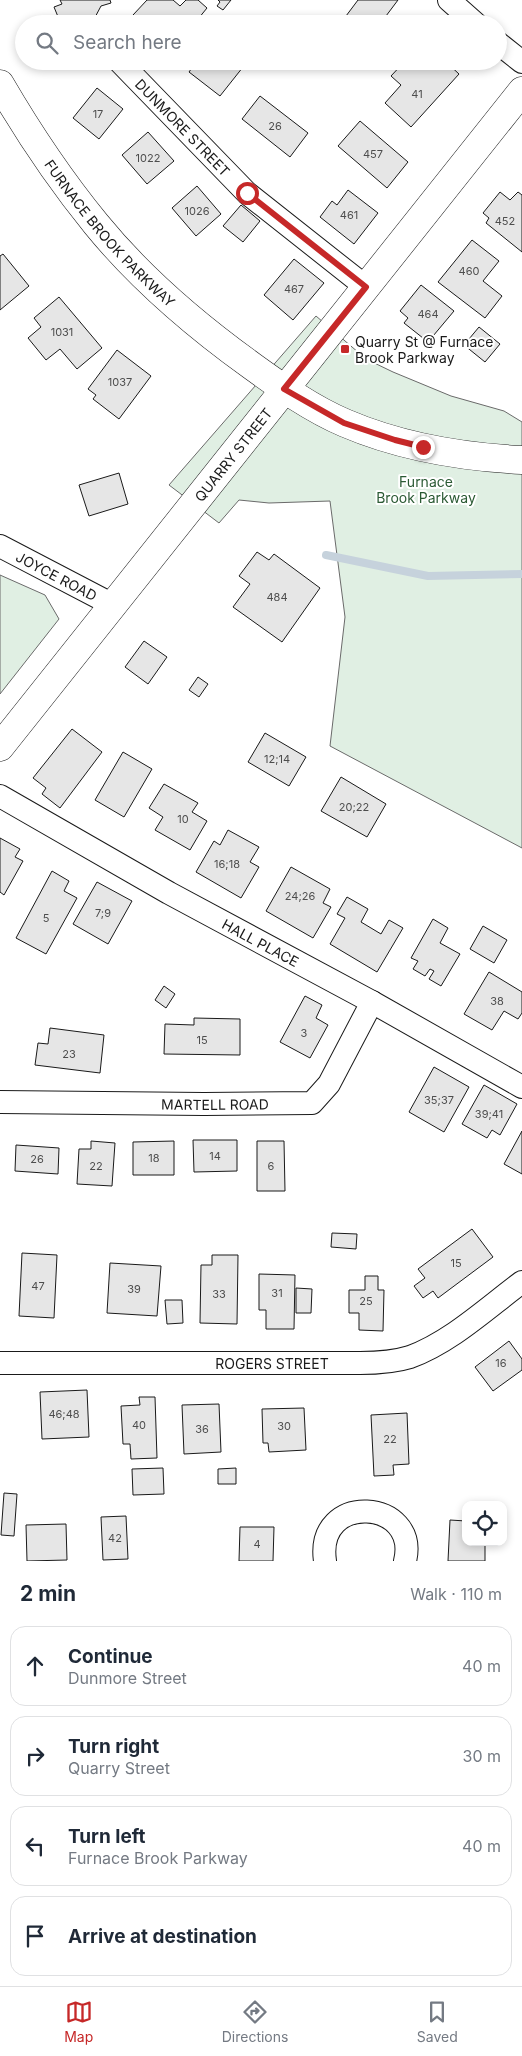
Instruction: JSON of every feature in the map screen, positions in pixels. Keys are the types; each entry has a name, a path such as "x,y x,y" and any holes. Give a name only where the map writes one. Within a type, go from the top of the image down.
{"main road":[{"name":"FURNACE BROOK PARKWAY","path":"0,84 27,131 96,224 150,282 211,336 284,389 344,423 395,440 454,454 522,460"},
{"name":"QUARRY STREET","path":"0,747 522,91"}],"street":[{"path":"449,0 466,15"},
{"path":"507,50 522,62"},
{"name":"DUNMORE STREET","path":"128,70 247,193 366,287"},
{"name":"JOYCE ROAD","path":"0,546 113,604"},
{"name":"HALL PLACE","path":"0,796 169,893 372,1002 522,1087"},
{"name":"MARTELL ROAD","path":"0,1102 312,1103 329,1084 372,1002"},
{"name":"ROGERS STREET","path":"0,1363 360,1363 394,1361 415,1355 436,1344 522,1282"},
{"path":"325,1561 323,1550 328,1534 337,1521 352,1512 368,1510 384,1514 396,1524 405,1538 407,1554 405,1561"}],"green space":[{"name":"Furnace Brook Parkway","path":"316,316 366,359 451,396 504,411 522,422 522,848 330,746 345,617 330,501 269,503 239,500 219,523 169,485"},
{"path":"0,575 45,595 59,619 0,694"}],"building":[{"path":"60,0 110,0 111,3 101,6 96,15 57,15 54,7 62,4"},
{"path":"147,0 173,0 180,6 186,0 198,0 207,8 201,15 133,15"},
{"path":"218,0 231,0 223,10 217,6 220,2"},
{"path":"358,0 398,0 387,15 347,15"},
{"path":"190,70 241,70 220,96 189,72"},
{"path":"397,70 455,70 459,74 411,127 385,103 401,85 391,76"},
{"path":"97,88 123,109 99,139 73,118"},
{"path":"260,96 308,133 290,157 242,119"},
{"path":"360,121 408,162 387,188 338,146"},
{"path":"148,132 174,161 147,184 122,155"},
{"path":"197,186 221,214 196,236 172,208"},
{"path":"348,190 378,213 354,244 320,217 332,201 337,205"},
{"path":"500,192 510,200 518,192 522,195 522,252 486,223 489,218 483,213"},
{"path":"241,205 260,221 243,242 223,226"},
{"path":"472,240 499,261 483,281 502,296 485,318 438,282"},
{"path":"3,254 29,286 0,310 0,256"},
{"path":"294,259 324,283 293,320 264,295"},
{"path":"421,285 454,311 428,342 404,323 408,318 400,311"},
{"path":"59,297 102,348 77,369 60,349 46,360 28,338 41,327 34,318"},
{"path":"479,327 500,344 485,362 464,345"},
{"path":"117,350 151,376 119,419 93,399 96,395 88,389"},
{"path":"119,473 128,504 89,516 79,485"},
{"path":"257,552 269,560 274,554 320,588 282,642 233,607 250,584 239,576"},
{"path":"144,641 167,657 148,684 125,667"},
{"path":"198,677 208,684 199,697 189,690"},
{"path":"72,729 102,752 60,808 42,794 46,788 33,778"},
{"path":"265,733 306,757 289,786 248,762"},
{"path":"123,752 152,769 124,817 95,800"},
{"path":"341,777 386,804 367,837 321,811"},
{"path":"164,784 198,803 192,812 207,821 190,850 155,830 163,817 149,808"},
{"path":"228,830 259,847 250,862 259,867 241,898 196,872 214,841 220,845"},
{"path":"0,838 20,849 15,857 23,861 4,895 0,892"},
{"path":"291,867 330,889 323,903 331,907 313,938 266,911"},
{"path":"52,871 69,881 64,891 77,898 46,954 16,938"},
{"path":"97,882 132,901 108,944 73,924"},
{"path":"347,897 368,909 361,922 381,934 389,920 403,928 377,972 330,944 345,918 337,914"},
{"path":"433,919 448,928 440,943 460,954 441,986 429,979 434,971 430,969 425,976 413,969 418,961 411,958"},
{"path":"483,926 507,940 494,963 470,949"},
{"path":"489,972 522,992 522,1013 518,1019 504,1011 492,1030 464,1014"},
{"path":"164,986 175,994 166,1008 155,1000"},
{"path":"305,996 322,1005 316,1018 328,1025 310,1058 280,1042"},
{"path":"194,1018 240,1019 240,1055 164,1054 165,1024 194,1025"},
{"path":"50,1028 104,1035 100,1073 35,1065 38,1043 48,1044"},
{"path":"434,1067 469,1087 444,1132 409,1112"},
{"path":"484,1085 517,1104 500,1135 492,1130 487,1138 462,1124"},
{"path":"522,1131 522,1174 504,1164"},
{"path":"193,1140 237,1140 237,1171 194,1172"},
{"path":"91,1141 115,1143 112,1186 77,1184 79,1149 91,1149"},
{"path":"174,1141 174,1175 133,1175 133,1142"},
{"path":"257,1141 284,1141 285,1191 257,1191"},
{"path":"16,1145 59,1148 58,1174 15,1171"},
{"path":"472,1229 493,1257 438,1298 433,1291 423,1298 414,1286 425,1278 418,1269"},
{"path":"332,1233 357,1234 356,1249 331,1247"},
{"path":"22,1253 57,1255 54,1318 19,1316"},
{"path":"212,1255 238,1255 237,1324 200,1323 201,1265 212,1265"},
{"path":"110,1263 161,1266 157,1316 107,1313"},
{"path":"259,1274 295,1275 294,1329 266,1329 266,1310 259,1310"},
{"path":"365,1276 378,1276 378,1290 384,1290 383,1331 359,1330 359,1313 349,1313 349,1290 365,1290"},
{"path":"296,1288 312,1289 311,1313 296,1313"},
{"path":"165,1300 182,1300 183,1323 167,1324"},
{"path":"509,1341 522,1359 522,1370 493,1391 475,1367"},
{"path":"87,1390 89,1437 42,1439 40,1392"},
{"path":"139,1397 155,1397 157,1458 131,1459 130,1444 123,1444 121,1406 140,1405"},
{"path":"219,1404 221,1452 184,1454 182,1405"},
{"path":"304,1408 306,1450 269,1452 268,1443 263,1443 262,1409"},
{"path":"407,1413 409,1464 393,1465 394,1475 374,1476 371,1415"},
{"path":"163,1468 164,1494 133,1495 132,1469"},
{"path":"236,1468 236,1484 218,1484 218,1469"},
{"path":"4,1493 17,1494 14,1536 1,1535"},
{"path":"126,1516 128,1559 103,1560 101,1517"},
{"path":"450,1520 462,1521 462,1546 485,1546 485,1561 448,1561"},
{"path":"66,1524 67,1560 27,1561 26,1525"},
{"path":"240,1527 274,1527 273,1561 239,1561"}],"waterway":[{"path":"326,555 428,576 522,574"}],"place":[{"name":"Quarry St @ Furnace Brook Parkway","path":"345,349"}],"route":[{"path":"247,193 366,287 284,389 344,423 423,447"}]}
